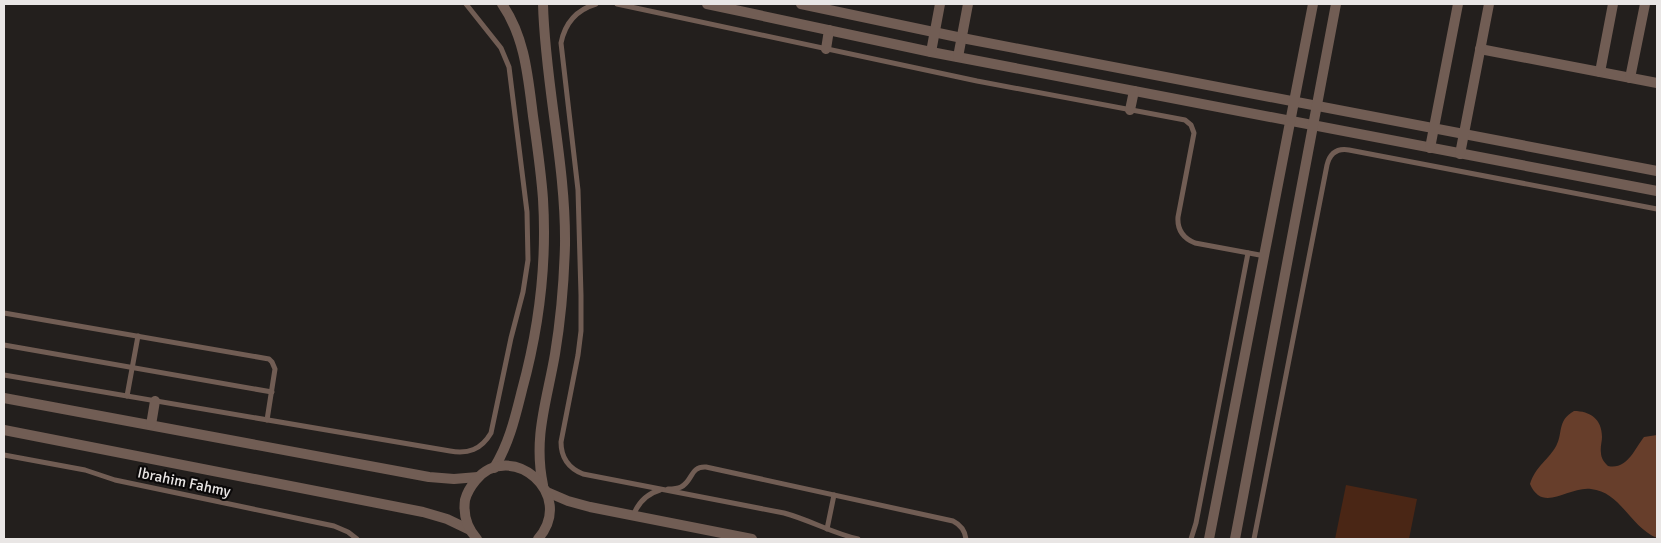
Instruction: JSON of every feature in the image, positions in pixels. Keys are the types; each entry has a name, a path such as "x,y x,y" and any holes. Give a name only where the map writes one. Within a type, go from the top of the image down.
{"street":[{"path":"494,468 510,435 532,350 542,286 544,243 542,178 527,70 518,34 502,4"},
{"path":"538,539 547,526 549,518 550,501 539,464 538,444 559,331 565,243 562,176 546,54 543,4"},
{"path":"707,4 931,52 1657,192"},
{"path":"801,4 935,33 1657,171"},
{"path":"931,52 940,4"},
{"path":"958,57 968,4"},
{"path":"1209,539 1313,4"},
{"path":"1235,539 1336,4"},
{"path":"1430,148 1458,4"},
{"path":"1460,154 1489,4"},
{"path":"1600,72 1613,4"},
{"path":"1630,78 1645,4"},
{"path":"826,49 830,30"},
{"path":"1480,49 1657,83"},
{"path":"1130,110 1134,91"},
{"path":"4,398 435,478 478,477"},
{"path":"151,425 155,401"},
{"path":"4,430 423,512 447,519 473,536"},
{"path":"473,536 465,519 465,502 471,486 478,477 494,468 510,467 526,471 535,477 545,489 579,504 752,539"}],"lane":[{"path":"4,375 458,452 466,452 481,446 491,433 511,338 524,292 528,260 528,228 509,67 501,48 466,4"},
{"path":"596,4 579,11 572,18 563,34 561,43 578,190 581,295 581,331 578,355 561,449 566,462 576,471 590,476 784,513 858,539"},
{"path":"618,4 986,83 1185,120 1192,125 1193,138 1178,217 1181,233 1189,241 1195,243 1265,256"},
{"path":"1254,539 1327,165 1330,156 1334,152 1349,150 1657,209"},
{"path":"1191,539 1196,522 1248,253"},
{"path":"4,313 269,359 275,370 267,420"},
{"path":"127,396 138,336"},
{"path":"4,345 272,392"},
{"name":"Ibrahim Fahmy","path":"4,455 85,470 115,480 334,526 348,532 357,539"},
{"path":"633,516 642,500 652,493 681,487 687,482 693,470 701,466 953,521 961,526 966,539"},
{"path":"827,529 834,495"}],"shaded area":[{"path":"1574,411 1590,414 1600,425 1602,457 1608,466 1620,465 1625,462 1644,437 1657,435 1657,538 1640,526 1610,496 1601,492 1582,489 1549,498 1535,493 1530,484 1532,478 1558,443 1562,423"},
{"path":"1346,485 1417,499 1409,539 1335,539"}]}
